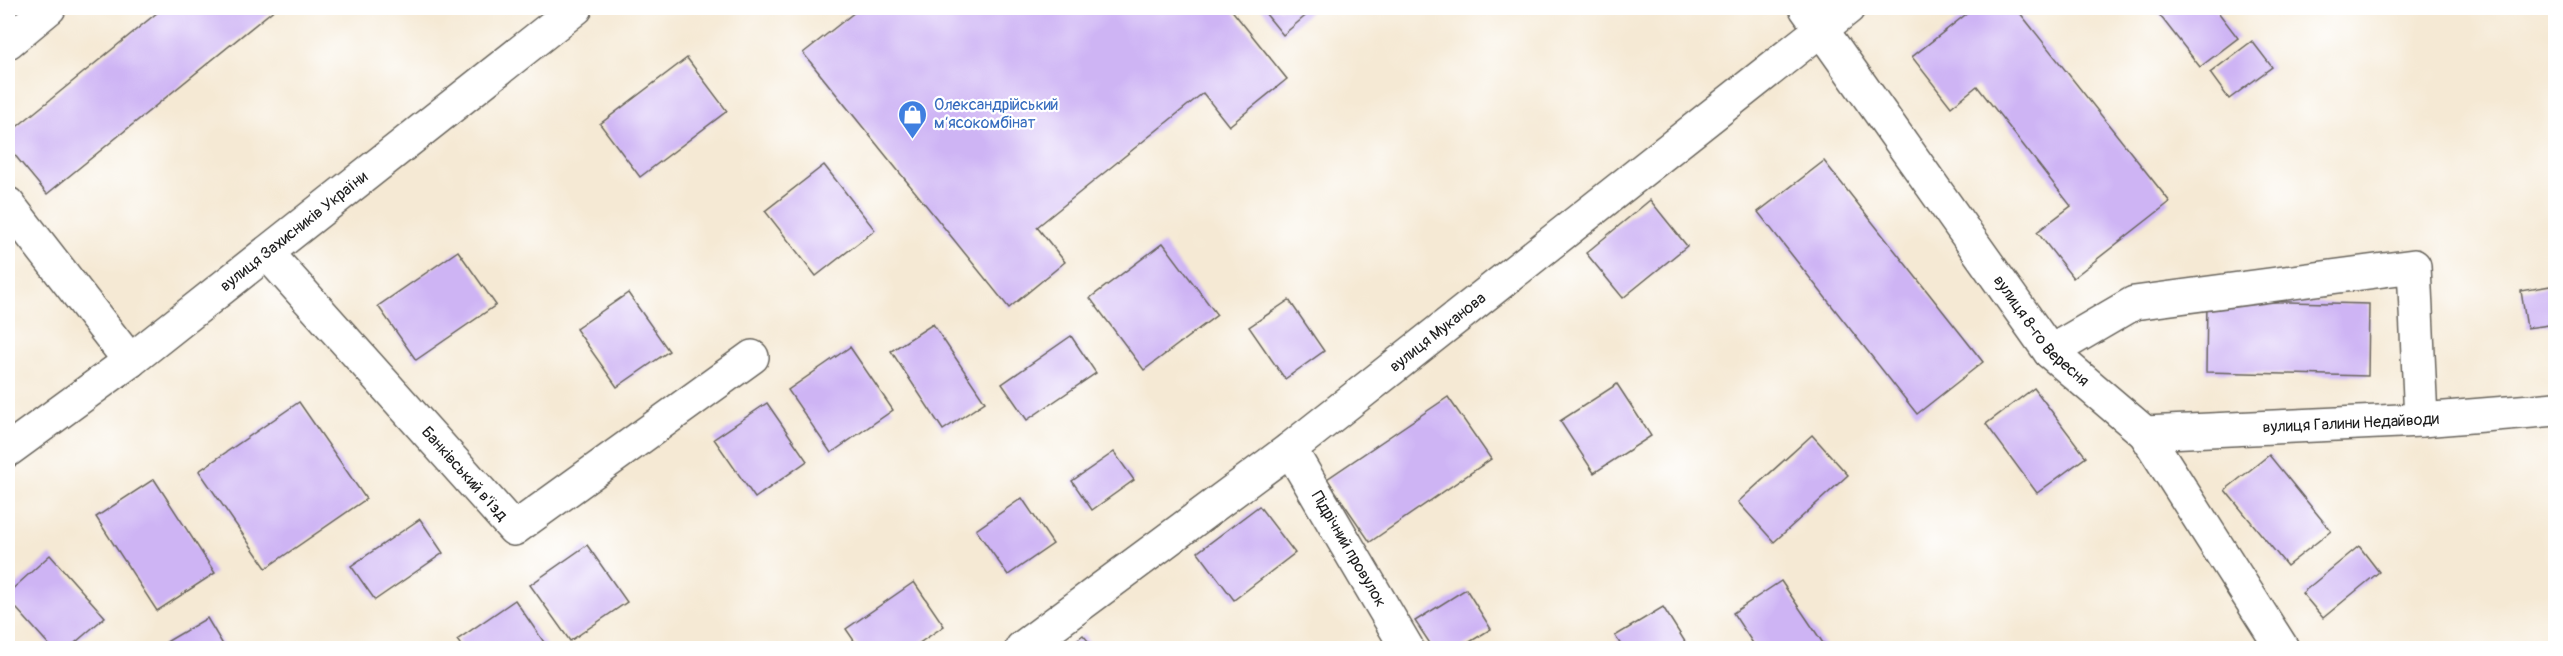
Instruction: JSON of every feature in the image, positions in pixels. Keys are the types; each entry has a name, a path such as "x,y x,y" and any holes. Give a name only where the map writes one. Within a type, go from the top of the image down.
{"street":[{"path":"8,42 50,8"},
{"name":"вулиця Захисників України","path":"8,450 130,361 576,8"},
{"name":"вулиця Муканова","path":"1022,648 1290,449 1814,18 1848,8"},
{"name":"вулиця 8-го Вересня","path":"1814,18 2050,352 2145,434 2282,648"},
{"path":"8,204 130,361"},
{"name":"Банківський в'їзд","path":"267,253 514,529 752,357"},
{"path":"2050,352 2134,303 2414,266 2421,420"},
{"name":"вулиця Галини Недайводи","path":"2145,434 2421,420 2556,410"},
{"name":"Підрічний провулок","path":"1290,449 1407,648"}],"building":[{"path":"163,8 276,8 47,194 8,147 8,134"},
{"path":"860,8 1230,8 1287,79 1229,126 1203,93 1037,227 1065,262 1009,308 803,53"},
{"path":"1261,8 1307,8 1310,12 1283,35"},
{"path":"1974,8 2016,8 2170,202 2073,278 2037,232 2071,206 1977,86 1951,107 1912,57"},
{"path":"2154,8 2215,8 2238,38 2200,67"},
{"path":"2252,41 2272,67 2229,99 2210,73"},
{"path":"687,58 727,111 640,177 600,124"},
{"path":"1824,161 1983,362 1917,414 1758,212"},
{"path":"824,165 875,230 816,276 765,211"},
{"path":"1650,200 1687,246 1623,298 1586,253"},
{"path":"1163,243 1217,315 1144,370 1090,298"},
{"path":"458,251 496,305 416,360 378,306"},
{"path":"2556,285 2556,324 2527,328 2521,291"},
{"path":"628,293 669,351 617,387 576,329"},
{"path":"1289,300 1324,351 1285,379 1249,327"},
{"path":"2207,300 2369,304 2368,376 2206,372"},
{"path":"933,324 985,402 943,430 891,351"},
{"path":"1071,336 1096,373 1027,420 1002,384"},
{"path":"850,347 893,410 831,453 788,390"},
{"path":"1617,384 1651,436 1594,473 1560,421"},
{"path":"2034,388 2086,457 2037,493 1986,424"},
{"path":"1448,397 1491,459 1370,542 1327,479"},
{"path":"299,402 366,499 266,568 199,471"},
{"path":"767,403 807,461 755,498 714,439"},
{"path":"1812,435 1848,475 1774,542 1738,502"},
{"path":"1114,452 1134,480 1092,510 1072,481"},
{"path":"2269,455 2331,531 2287,566 2225,490"},
{"path":"154,479 215,573 157,611 96,517"},
{"path":"1022,498 1053,544 1008,575 976,530"},
{"path":"1259,506 1295,553 1234,600 1198,552"},
{"path":"420,519 443,553 375,600 351,566"},
{"path":"587,545 627,602 570,641 530,585"},
{"path":"2359,546 2379,572 2323,618 2302,593"},
{"path":"50,555 105,617 69,648 52,648 8,599 8,593"},
{"path":"1781,581 1825,646 1820,648 1756,648 1733,613"},
{"path":"914,582 944,626 912,648 859,648 846,629"},
{"path":"1466,589 1491,629 1460,648 1433,648 1415,621"},
{"path":"515,600 548,648 463,648 457,640"},
{"path":"1663,607 1689,648 1623,648 1615,636"},
{"path":"207,618 225,648 166,648 163,644"},
{"path":"1083,635 1094,648 1066,648"}],"place":[{"name":"Олександрійський мʼясокомбінат","path":"913,140"}]}
